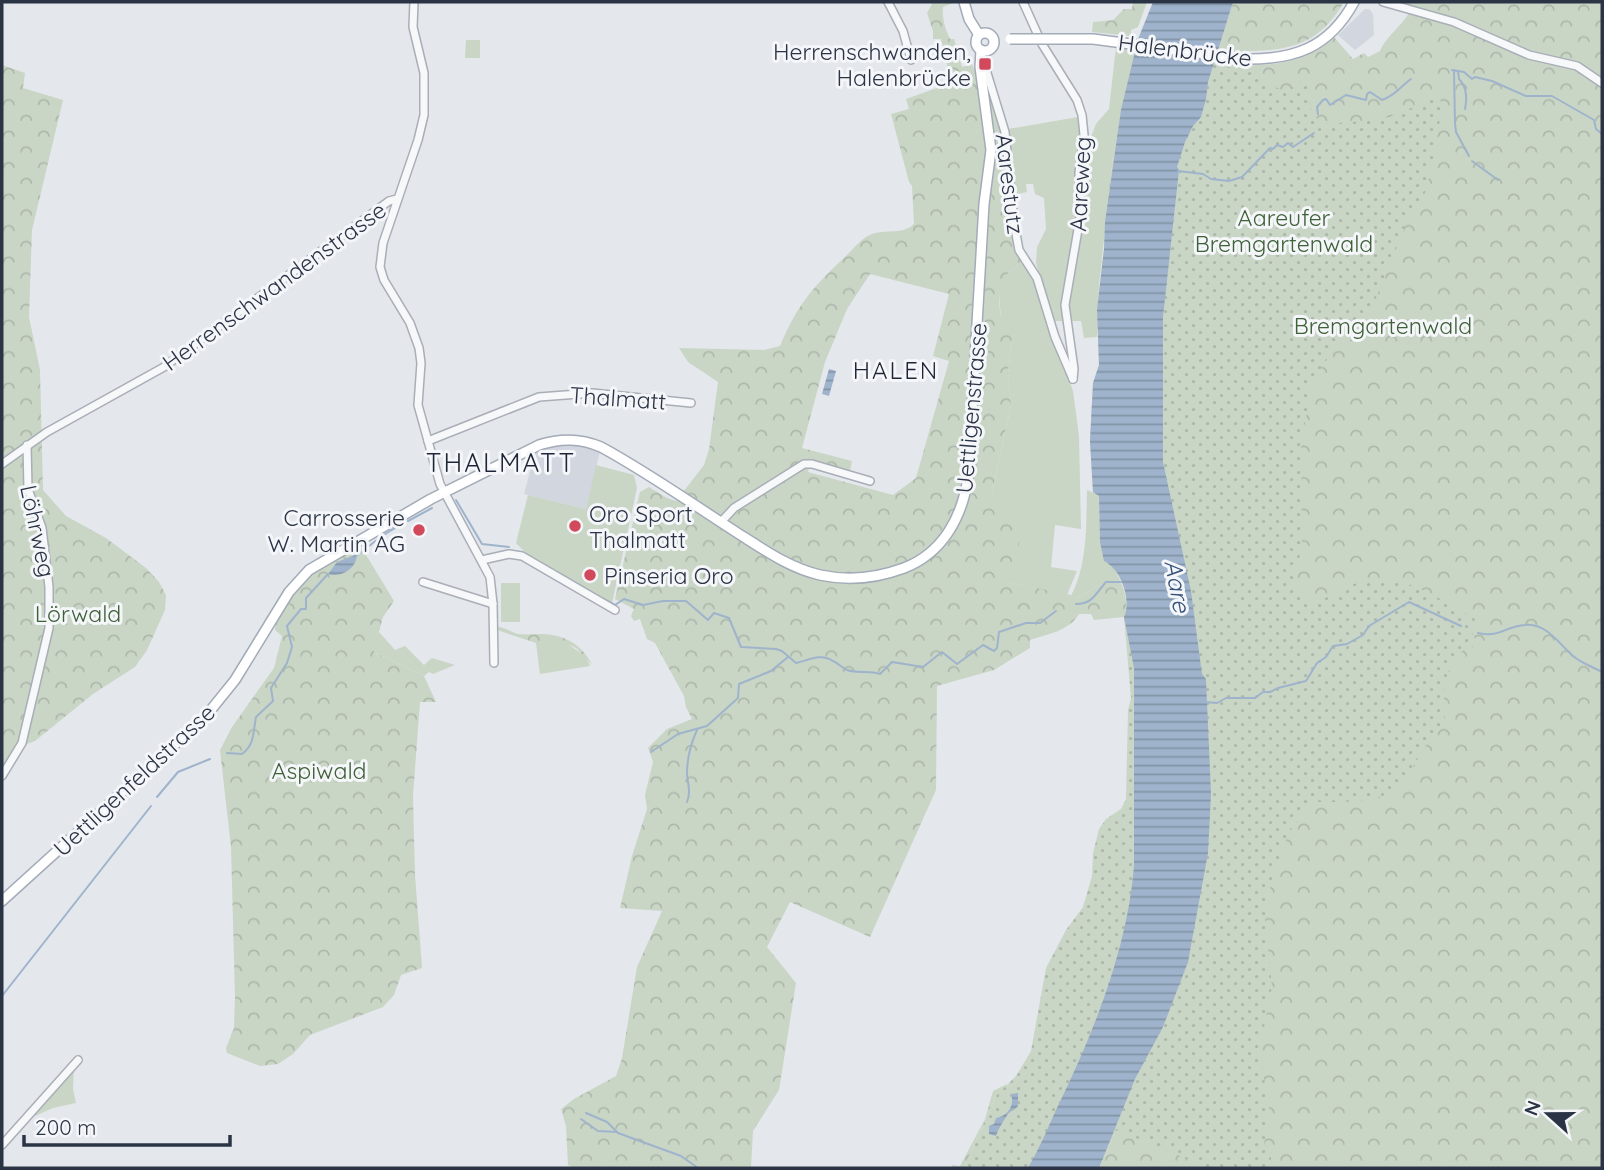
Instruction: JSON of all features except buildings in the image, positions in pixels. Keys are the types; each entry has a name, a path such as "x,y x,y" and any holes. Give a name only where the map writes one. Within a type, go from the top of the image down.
{"main road":[{"path":"964,2 968,19 979,35"},
{"name":"Halenbrücke","path":"994,41 1093,39 1244,59 1286,57 1309,49 1331,34 1354,2"},
{"path":"989,34 994,41 991,49 981,50 976,44 979,35 989,34"},
{"name":"Uettligenstrasse","path":"444,492 533,447 571,439 587,442 607,451 783,562 801,569 829,577 857,578 893,572 912,565 937,546 956,522 968,478 984,204 991,150 981,50"},
{"name":"Uettligenfeldstrasse","path":"2,901 206,716 230,687 284,598 304,575 324,560 444,492"}],"street":[{"name":"Herrenschwandenstrasse","path":"2,464 47,432 164,367 389,201 397,199 422,128 426,103 423,65 413,27 414,2"},
{"path":"888,2 903,31 911,60"},
{"name":"Aareweg","path":"1023,2 1042,44 1077,100 1082,115 1084,135 1079,173 1082,212 1065,305 1073,379"},
{"path":"1383,2 1454,22 1529,55 1577,66 1602,83"},
{"name":"Aarestutz","path":"981,67 987,73 1005,132 1019,250 1037,278 1053,330 1073,379"},
{"path":"397,199 381,250 380,267 384,280 410,323 419,348 421,363 417,398 440,484 482,560 491,583 494,663"},
{"name":"Thalmatt","path":"428,441 539,397 592,393 691,403"},
{"name":"Löhrweg","path":"2,776 22,743 49,628 48,575 42,528 27,489 27,445"},
{"path":"721,522 734,508 804,464 870,481"},
{"path":"482,560 509,554 522,556 615,610"},
{"path":"424,582 493,604"},
{"path":"2,1145 78,1060"}],"shaded area":[{"path":"1365,9 1369,9 1373,14 1374,35 1355,50 1338,35"},
{"path":"571,443 600,451 586,509 524,494 531,468 531,453 552,445"}],"green space":[{"path":"933,2 956,2 943,7 943,19 948,35 950,39 954,39 962,67 972,64 976,75 985,72 1004,141 1010,224 1022,262 1007,274 1007,282 1001,289 999,298 1001,318 1010,320 1012,337 1008,373 1011,405 992,493 1023,530 1008,582 1081,597 1096,586 1120,580 1126,598 1124,617 1094,620 1091,614 1079,614 1064,628 1030,640 1030,648 994,670 937,686 936,790 870,937 790,902 767,947 796,983 779,1090 753,1131 751,1168 574,1168 568,1165 566,1126 561,1109 616,1076 622,1058 637,967 662,911 620,908 632,856 647,809 645,795 653,762 648,748 667,729 692,719 684,696 655,643 647,639 640,619 634,621 631,616 634,609 615,599 640,492 649,487 676,501 704,465 709,449 718,382 688,362 679,348 764,350 780,346 793,318 808,296 859,243 872,234 905,230 914,224 912,186 891,114 909,109 906,99 948,84 949,73 941,39 933,39 927,13","holes":["870,274 949,294 933,356 949,361 916,478 893,495 808,472 811,460 850,471 852,461 802,448 825,362 847,309"]},
{"path":"1133,2 1147,2 1138,27 1131,30 1131,36 1092,32 1093,22 1113,20 1124,9 1132,9"},
{"name":"Bremgartenwald","path":"1233,2 1344,2 1324,28 1302,43 1241,53 1240,63 1262,65 1301,57 1334,37 1353,59 1364,53 1368,57 1380,51 1409,12 1412,6 1401,2 1602,2 1602,1168 1099,1168 1116,1130 1163,317 1217,49"},
{"path":"466,40 480,40 480,58 465,58"},
{"path":"1116,47 1137,51 1113,156 1099,286 1097,337 1084,338 1081,321 1068,321 1067,305 1083,158 1096,124 1109,109"},
{"name":"Aareufer Bremgartenwald","path":"1136,48 1241,63 1283,91 1289,90 1310,73 1309,102 1314,115 1324,124 1381,120 1439,97 1439,130 1426,191 1406,225 1373,305 1324,363 1311,385 1301,449 1302,544 1294,587 1303,599 1316,603 1351,585 1368,580 1400,582 1431,594 1475,618 1472,633 1476,641 1472,648 1466,648 1460,653 1449,672 1445,686 1443,726 1398,786 1387,794 1371,799 1311,802 1308,810 1289,832 1266,904 1265,923 1272,986 1261,1043 1261,1060 1269,1109 1264,1145 1271,1157 1271,1168 1210,1168 1116,1130 1099,1168 964,1168 996,1096 1016,1076 1031,1051 1046,968 1066,930 1083,907 1092,876 1093,853 1099,829 1106,819 1121,809 1126,799 1128,710 1131,698 1124,617 1127,602 1120,578 1104,561 1100,542 1099,496 1093,492 1090,441 1093,383 1099,365 1097,310 1105,222 1113,156"},
{"name":"Lörwald","path":"2,65 25,73 23,88 63,100 32,230 29,317 40,370 43,490 66,516 106,538 146,568 159,582 166,595 165,610 147,650 135,667 93,694 35,741 24,745 2,774"},
{"path":"1078,117 1082,127 1080,206 1065,321 1052,321 1036,263 1037,247 1046,229 1044,198 1035,194 1033,184 1026,184 1027,192 1013,195 1008,129"},
{"path":"1022,262 1034,277 1073,391 1079,436 1081,529 1055,525 1051,567 1077,571 1067,595 1008,582 992,493 1011,405 1008,373 1012,337 1001,318 999,293 1007,274"},
{"name":"Oro Sport Thalmatt","path":"596,465 634,475 637,488 612,603 527,554 516,543 528,495 586,509"},
{"path":"1087,490 1099,495 1100,542 1120,580 1096,586 1081,597 1071,596 1083,557"},
{"name":"Aspiwald","path":"360,545 394,601 374,637 374,652 424,676 436,702 420,702 413,796 415,875 422,968 401,975 394,995 383,1007 310,1035 293,1054 278,1064 260,1066 227,1053 226,1048 234,1028 235,997 231,847 220,750 232,727 274,668 282,636 275,630 276,624 290,597 316,571"},
{"path":"501,583 520,583 520,622 501,622"},
{"path":"497,627 518,634 549,635 565,639 578,646 592,665 576,648 565,643 536,643 497,630"},
{"path":"379,632 395,650 405,646 424,665 432,658 455,665 424,676 374,652 374,637"},
{"path":"565,642 586,657 590,666 540,674 536,643"},
{"path":"74,1067 73,1089 76,1103 53,1108 28,1119"},
{"path":"1007,1084 996,1096 964,1168 951,1168 952,1165 960,1166 985,1119 993,1091"}],"water":[{"name":"Aare","path":"1153,2 1233,2 1208,82 1201,117 1185,142 1177,167 1179,170 1163,317 1163,462 1191,591 1202,674 1206,679 1211,794 1208,853 1188,962 1163,1027 1135,1079 1099,1168 1028,1168 1083,1052 1106,991 1124,929 1134,866 1134,668 1124,617 1126,594 1120,578 1104,561 1100,542 1099,496 1093,492 1090,441 1093,383 1099,365 1097,310 1105,222 1121,110 1138,39"},
{"path":"829,369 836,371 829,396 822,394"},
{"path":"355,555 354,565 347,571 338,575 328,574 337,562"},
{"path":"1018,1093 1018,1106 1008,1114 996,1136 989,1134 989,1126 1009,1109 1011,1094"}],"waterway":[{"path":"1452,70 1464,72 1472,79 1475,77 1492,81 1526,96 1552,96 1594,120 1596,129 1602,134"},
{"path":"1454,70 1456,132 1469,156"},
{"path":"1458,71 1466,93 1465,109"},
{"path":"1318,114 1317,107 1323,100 1326,99 1330,105 1346,95 1366,100 1370,92 1382,100 1411,79"},
{"path":"1178,171 1229,181 1242,177 1270,148 1273,149 1277,145 1283,147 1288,143 1293,147 1314,133"},
{"path":"1472,161 1498,180"},
{"path":"456,500 482,544 509,547"},
{"path":"408,521 432,508"},
{"path":"356,556 395,528"},
{"path":"557,572 588,590"},
{"path":"227,753 242,754 249,746 256,717 273,701 271,688 287,663 292,647 287,626 301,609 306,609 306,598 328,574"},
{"path":"1076,604 1090,600 1106,582 1121,582"},
{"path":"594,594 615,605 624,599 643,605 663,601 686,601 708,620 714,613 729,618 741,647 776,649 796,663 824,658 847,670 880,674 892,662 923,667 942,652 957,664 983,645 994,651 997,648 999,632 1026,623 1040,623 1056,611"},
{"path":"1205,702 1217,703 1226,698 1255,698 1263,692 1306,681 1317,663 1326,657 1333,646 1347,644 1363,635 1369,626 1409,602 1461,626"},
{"path":"1478,633 1498,633 1525,625 1540,627 1576,658 1602,672"},
{"path":"651,752 678,734 707,726 738,698 739,684 771,671 788,657"},
{"path":"687,802 688,763 697,730"},
{"path":"157,797 178,772 210,759"},
{"path":"2,996 151,806"},
{"path":"586,1113 607,1122 618,1133 681,1156 698,1168"},
{"path":"581,1119 598,1131 617,1132"}],"place":[{"name":"Herrenschwanden, Halenbrücke","path":"985,64"},
{"name":"Oro Sport Thalmatt","path":"575,526"},
{"name":"Carrosserie W. Martin AG","path":"419,530"},
{"name":"Pinseria Oro","path":"590,575"}],"district":[{"name":"HALEN","path":"896,370"},
{"name":"THALMATT","path":"501,462"}]}
